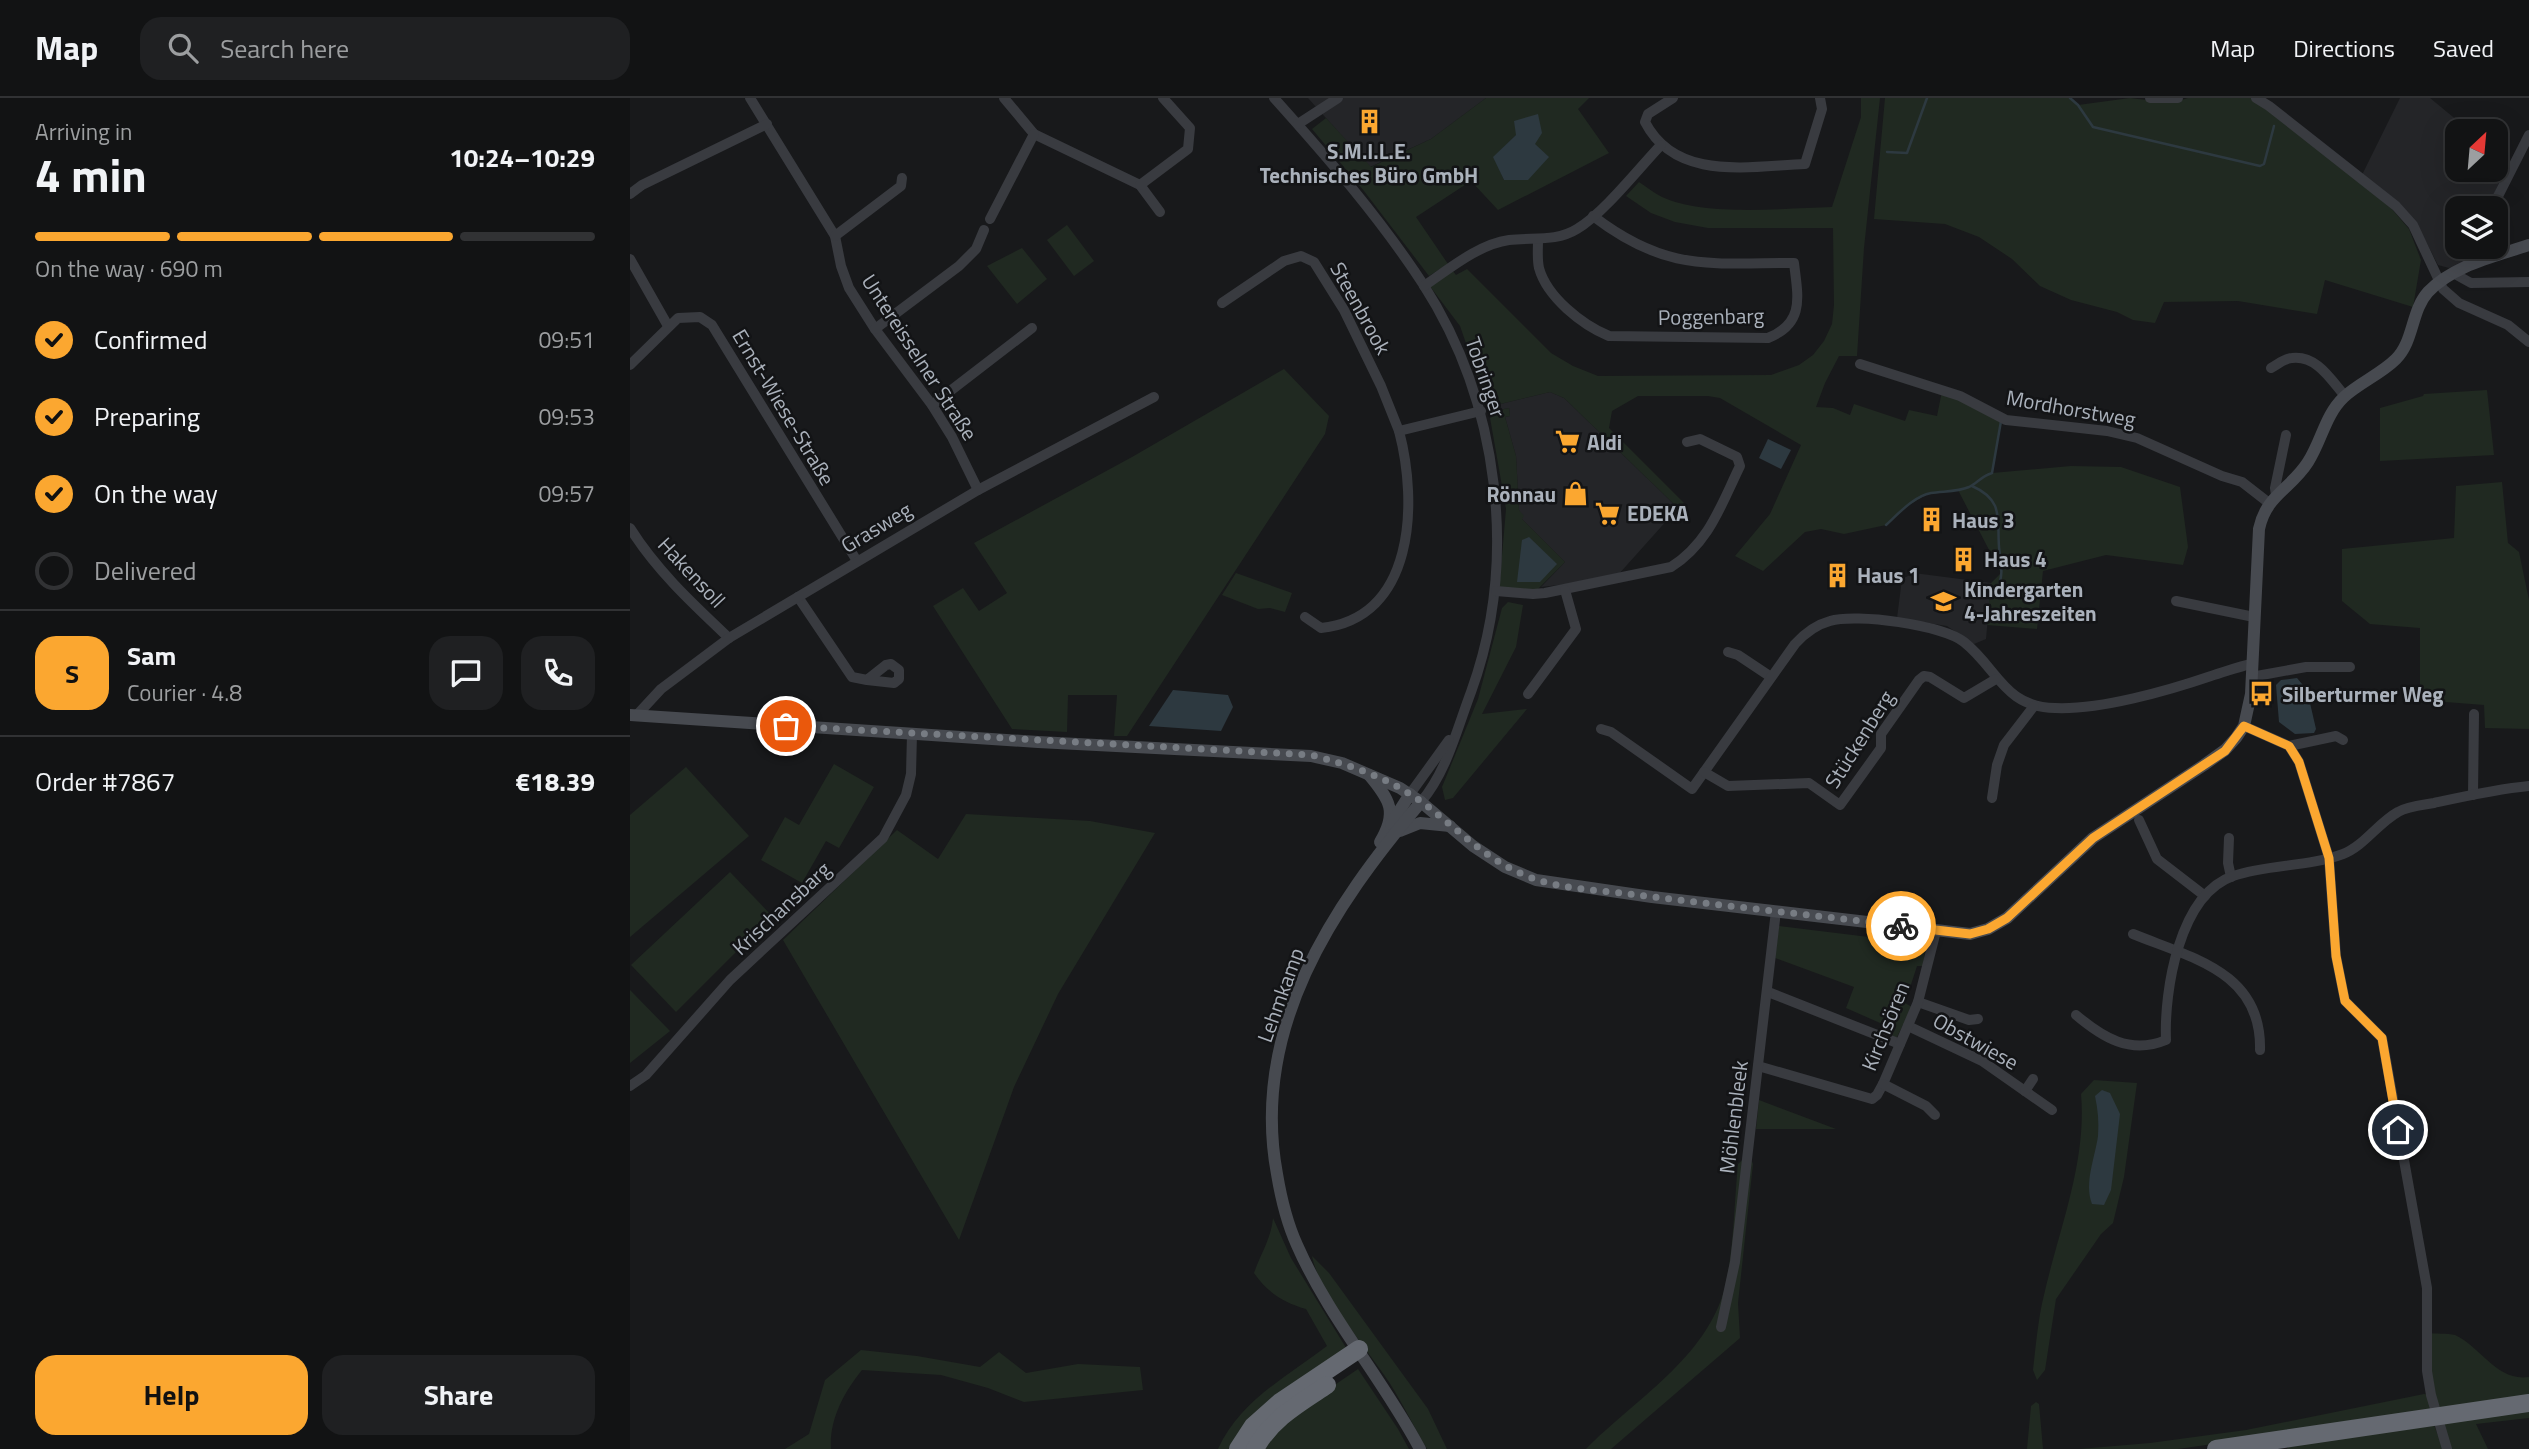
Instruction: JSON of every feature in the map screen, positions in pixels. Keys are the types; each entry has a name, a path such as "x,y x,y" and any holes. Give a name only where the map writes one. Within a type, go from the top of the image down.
{"highway":[{"path":"1238,1449 1253,1426 1280,1402 1363,1354"},
{"path":"1255,1449 1277,1419 1363,1354"},
{"path":"2216,1449 2529,1403"}],"street":[{"name":"Untereisselner Straße","path":"750,98 835,236 849,288 875,329 932,405 952,437 978,490"},
{"path":"1004,98 1034,134 1140,186 1160,212"},
{"path":"1140,186 1188,149 1190,128 1163,98"},
{"name":"Tobringer","path":"1274,98 1359,195 1424,286 1451,334 1481,411 1497,508 1496,591 1484,652 1460,721 1434,786 1416,798"},
{"path":"1298,124 1338,98"},
{"path":"1673,98 1648,114 1645,122 1661,145 1673,154 1690,162 1717,167 1805,164 1822,109 1820,98"},
{"path":"2150,98 2178,98"},
{"path":"2256,98 2396,206 2413,225 2442,289 2459,303 2508,325 2529,342"},
{"path":"630,194 642,185 767,124"},
{"path":"990,219 1034,134"},
{"path":"2498,196 2529,135"},
{"path":"1424,286 1484,248 1508,240 1559,237 1577,229 1593,216 1661,145"},
{"path":"835,236 901,186 902,178"},
{"name":"Poggenbarg","path":"1538,240 1538,265 1544,281 1560,300 1591,328 1609,336 1768,338 1788,326 1797,310 1794,264 1693,263 1672,259 1616,234 1593,216"},
{"path":"875,329 959,266 976,249 985,230"},
{"path":"633,716 1311,755 1367,772 1416,798 1473,846 1505,867 1536,880 1970,934 1988,929 2007,918 2093,838 2225,751 2244,726 2250,704 2262,514 2272,499 2308,463 2332,411 2345,396 2396,359 2406,345 2421,304 2428,293 2454,273 2473,263 2529,245"},
{"name":"Steenbrook","path":"1222,303 1284,261 1301,256 1314,262 1348,317 1399,431 1407,475 1408,507 1402,554 1392,583 1377,603 1352,621 1321,628 1305,617"},
{"path":"630,259 668,326 630,365"},
{"path":"2473,263 2474,259"},
{"path":"2454,273 2471,283 2529,282"},
{"name":"Ernst-Wiese-Straße","path":"668,326 678,318 694,317 700,317 712,325 857,561"},
{"path":"932,405 1032,328"},
{"path":"2271,368 2291,358 2308,360 2320,366 2345,396"},
{"name":"Mordhorstweg","path":"1860,365 1951,393 2006,420 2107,431 2137,438 2222,476 2242,482 2272,499"},
{"name":"Grasweg","path":"633,716 661,690 729,638 978,490 1154,397"},
{"path":"1399,431 1481,411"},
{"path":"2272,499 2286,435"},
{"path":"1496,591 1533,594 1565,590 1671,567 1682,560 1702,541 1740,467 1737,457 1700,439 1688,442"},
{"name":"Hakensoll","path":"630,528 644,551 678,590 729,638"},
{"path":"1528,694 1576,629 1565,590"},
{"path":"798,597 852,677 867,680"},
{"path":"2176,601 2254,617"},
{"path":"1601,729 1611,732 1692,789 1804,634 1824,623 1848,619 1944,631 1964,642 1978,655 2008,692 2035,706 2055,708 2121,701 2211,676 2233,667 2251,670 2350,667"},
{"path":"1728,652 1738,655 1771,677"},
{"name":"Stückenberg","path":"1704,772 1728,786 1809,783 1840,805 1881,748 1881,734 1919,680 1930,677 1964,698 1996,679"},
{"path":"1992,798 1997,765 2004,745 2035,706"},
{"path":"2473,795 2474,714"},
{"path":"2244,726 2289,746 2299,762 2329,858 2336,956 2345,1001 2382,1038 2427,1288 2427,1371 2433,1404 2447,1449"},
{"name":"Krischansbarg","path":"630,1086 646,1075 730,981 883,838 906,795 911,774 912,734"},
{"path":"2289,746 2336,736 2343,740"},
{"path":"1367,772 1389,802 1391,813 1388,835"},
{"path":"2076,1015 2100,1035 2125,1044 2154,1045 2166,1040 2168,991 2178,952 2195,910 2216,885 2231,877 2329,858 2355,848 2377,826 2401,810 2529,786"},
{"path":"1388,835 1416,798"},
{"path":"2139,820 2157,859 2206,896"},
{"path":"1388,835 1415,824 1450,825"},
{"name":"Lehmkamp","path":"1388,835 1322,937 1289,1014 1276,1064 1271,1112 1274,1156 1282,1201 1296,1244 1322,1293 1363,1354 1420,1449"},
{"path":"2229,838 2228,863 2231,877"},
{"name":"Möhlenbleek","path":"1721,1326 1733,1282 1776,911"},
{"name":"Kirchsören","path":"1758,1066 1872,1099 1883,1084 1918,1002 1936,931"},
{"path":"2133,934 2218,969 2234,980 2253,1006 2260,1036 2260,1050"},
{"path":"1768,992 1900,1044"},
{"path":"1918,1002 1969,1020 1978,1018"},
{"name":"Obstwiese","path":"1908,1026 1982,1061 2052,1110"},
{"name":"Obstwiese","path":"2025,1091 2034,1079"},
{"path":"1883,1084 1926,1106 1935,1115"}],"shaded area":[{"path":"1308,98 1486,98 1431,139 1370,167"},
{"path":"1486,98 1589,98 1578,109 1609,153 1498,210 1471,181 1416,217 1448,264 1429,276 1312,129 1326,118 1371,167 1431,139","holes":["1516,135 1504,180 1494,157"]},
{"path":"1861,98 1880,98 1864,248 1857,356 1839,356 1816,407 1833,408 1850,415 1854,404 1905,421 1909,410 1937,416 1942,391 2001,421 1992,473 2071,466 2121,467 2180,487 2188,547 2183,565 2106,555 2043,571 2037,629 1987,625 1991,583 2001,573 1958,490 1927,494 1906,507 1886,525 1844,534 1821,529 1805,532 1763,571 1735,556 1770,514 1801,445 1720,398 1638,396 1612,411 1609,428 1684,503 1678,508 1564,398 1550,392 1488,407 1460,326 1429,285 1452,270 1456,275 1467,269 1551,353 1598,376 1771,375 1799,365 1813,355 1832,324 1833,228 1708,228 1675,222 1651,213 1626,196 1639,182 1662,197 1700,207 1745,210 1832,207 1861,117"},
{"path":"1885,98 2070,98 2078,105 2130,98 2171,103 2188,98 2251,98 2272,110 2391,208 2409,229 2421,260 2413,307 2325,280 2317,314 2238,301 2164,302 2155,323 2133,320 2117,312 2071,300 2040,286 2012,259 1979,237 1945,224 1874,219"},
{"path":"2400,98 2430,98 2455,119 2445,119 2445,182 2499,182 2493,196 2445,196 2445,259 2471,260 2449,268 2438,265 2418,226 2362,175"},
{"path":"1538,114 1542,133 1535,144 1549,157 1528,180 1504,180 1493,157 1516,135 1514,121"},
{"path":"1067,225 1094,261 1074,276 1047,240"},
{"path":"1022,248 1047,279 1017,304 987,266"},
{"path":"1284,369 1329,416 1325,434 1127,736 1114,736 1117,695 1068,695 1067,732 1012,729 933,606 963,588 979,611 1007,593 974,543 1132,457"},
{"path":"2487,390 2494,455 2380,461 2380,408 2424,394"},
{"path":"1550,392 1564,398 1678,508 1618,575 1541,587 1565,562 1522,519 1519,510 1516,456 1505,417 1510,416 1509,408 1489,412 1488,407"},
{"path":"1509,408 1510,416 1505,417 1516,456 1519,510 1524,516 1522,519 1565,562 1533,594 1499,591 1506,509 1489,412"},
{"path":"1768,439 1791,450 1781,469 1759,458"},
{"path":"2502,482 2508,543 2519,552 2529,600 2529,729 2485,728 2484,705 2420,700 2420,628 2370,624 2342,601 2342,549 2454,538 2456,486"},
{"path":"1529,537 1557,564 1540,582 1517,582 1522,540"},
{"path":"1236,573 1292,593 1285,612 1270,608 1258,609 1222,595"},
{"name":"Kindergarten 4-Jahreszeiten","path":"1914,573 1991,583 1986,639 1974,644 1947,626 1897,618 1902,579"},
{"path":"1508,602 1523,605 1516,647 1482,714 1527,709 1453,798 1445,800 1442,787 1478,699 1502,608"},
{"path":"2297,678 2307,690 2316,729 2314,733 2295,734 2279,722 2276,685 2281,680"},
{"path":"1173,690 1228,695 1233,707 1221,731 1149,726"},
{"path":"834,764 874,787 839,848 826,841 802,883 761,860 785,817 799,825"},
{"path":"686,767 749,836 630,937 630,815"},
{"path":"966,814 1090,821 1155,833 1058,994 1014,1087 959,1240 783,940 897,830 938,859"},
{"path":"730,872 772,916 676,1012 631,965"},
{"path":"1779,926 1926,944 1923,966 1917,966 1905,1003 1912,1007 1897,1037 1892,1038 1885,1034 1887,1026 1846,1008 1854,987 1775,958"},
{"path":"630,990 670,1031 630,1063"},
{"path":"2094,1080 2137,1083 2124,1177 2113,1223 2101,1234 2056,1299 2045,1370 2037,1380 2033,1370 2044,1295 2080,1145 2081,1094"},
{"path":"2102,1090 2110,1093 2120,1114 2111,1190 2104,1205 2092,1204 2089,1187 2098,1136 2095,1096"},
{"path":"1759,1100 1836,1129 1756,1129"},
{"path":"1749,1154 1753,1164 1738,1303 1740,1338 1611,1449 1586,1449 1686,1357 1716,1312 1725,1287 1730,1257 1738,1164"},
{"path":"1273,1218 1291,1258 1348,1351 1233,1449 1218,1449 1227,1432 1251,1403 1327,1346 1306,1309 1277,1296 1254,1273 1268,1239"},
{"path":"1312,1256 1329,1273 1428,1409 1447,1449 1427,1449 1389,1382 1324,1287"},
{"path":"2427,1333 2455,1335 2498,1369 2518,1377 2529,1377 2529,1418 2476,1424 2488,1449 2447,1449 2429,1405 2431,1413 2178,1449 2079,1449 2246,1430 2424,1394 2431,1395"},
{"path":"861,1350 980,1367 999,1352 1026,1373 1078,1364 1140,1367 1143,1390 1024,1402 988,1388 941,1375 862,1370 849,1388 835,1417 831,1449 785,1449 809,1434 825,1380"},
{"path":"1358,1369 1409,1449 1259,1449 1282,1421"},
{"path":"2036,1402 2039,1404 2043,1449 2027,1449 2031,1406"},
{"path":"2433,1422 2443,1449 2287,1449 2289,1445"}],"waterway":[{"path":"1887,152 1907,153 1927,98"},
{"path":"2070,98 2093,127 2260,166 2264,164 2274,126"},
{"path":"1886,525 1918,498 1931,493 1964,489 1992,473 2001,421"},
{"path":"1972,486 1982,491 1997,511 2001,569 1997,591"}],"way so far":[{"path":"786,726 1311,755 1367,772 1400,788 1444,820 1473,846 1505,867 1536,880 1901,926"}],"place":[{"name":"S.M.I.L.E. Technisches Büro GmbH","path":"1369,122"},
{"name":"Aldi","path":"1567,442"},
{"name":"Rönnau","path":"1576,494"},
{"name":"EDEKA","path":"1607,513"},
{"name":"Haus 3","path":"1932,520"},
{"name":"Haus 4","path":"1964,559"},
{"name":"Haus 1","path":"1837,575"},
{"name":"Kindergarten 4-Jahreszeiten","path":"1944,601"},
{"name":"Silberturmer Weg","path":"2262,694"}],"route":[{"path":"1901,926 1970,934 1988,929 2007,918 2093,838 2225,751 2244,726 2289,746 2299,762 2329,858 2336,956 2345,1001 2382,1038 2398,1130"}]}
